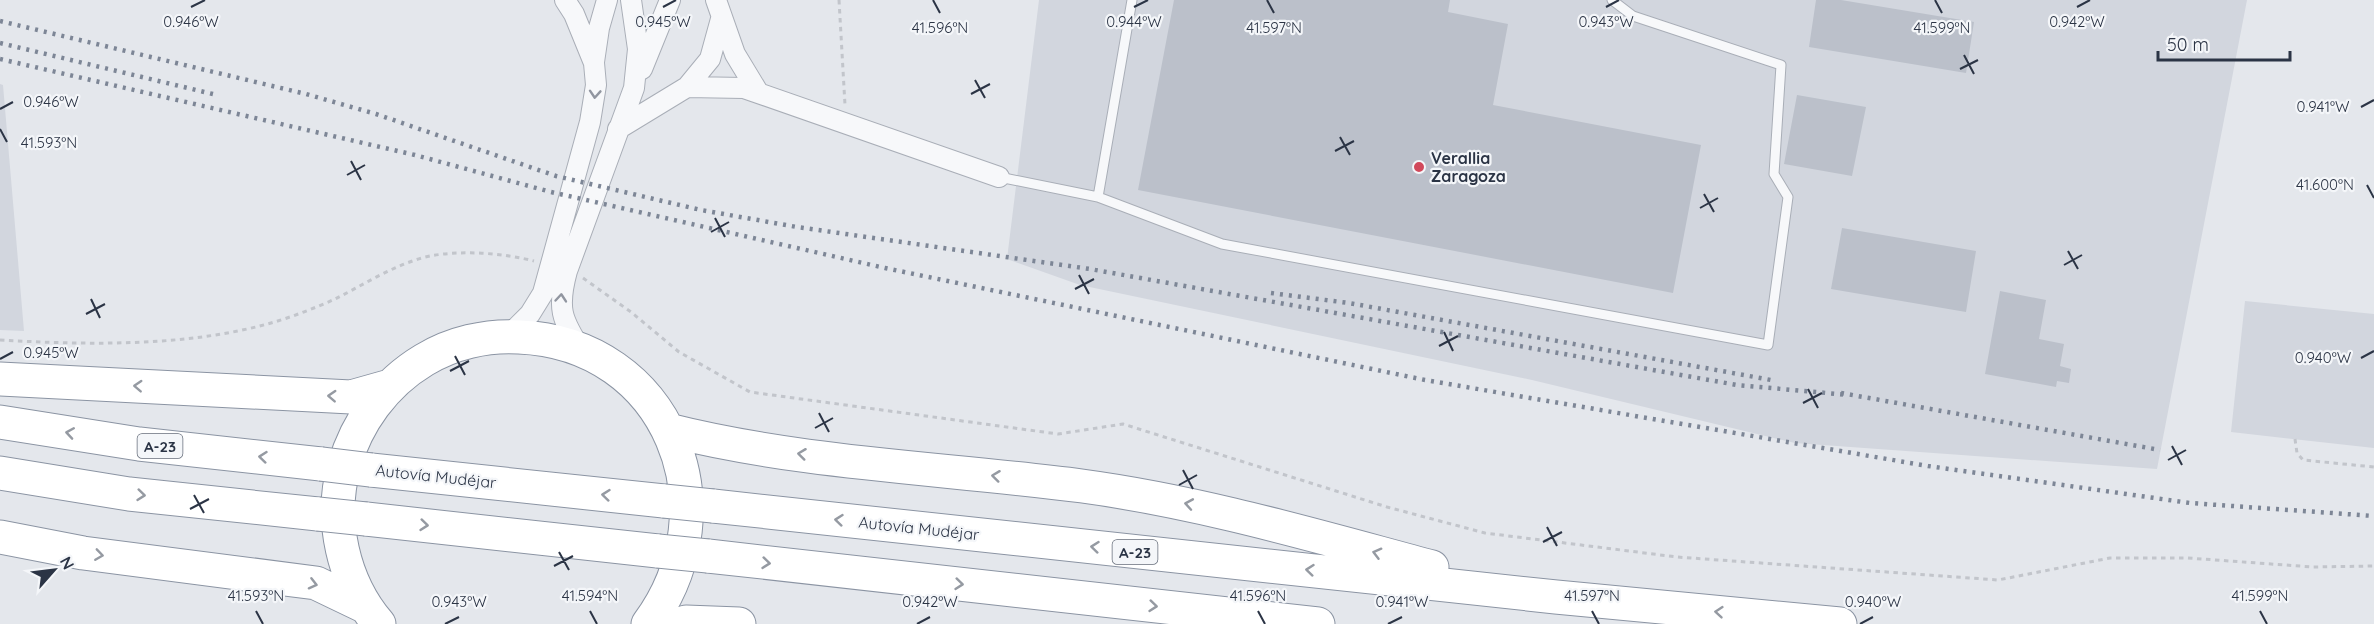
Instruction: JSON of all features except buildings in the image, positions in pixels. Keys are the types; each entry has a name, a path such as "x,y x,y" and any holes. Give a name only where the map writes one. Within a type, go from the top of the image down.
{"highway":[{"path":"372,616 356,590 342,552 338,522 339,492 347,453 355,435 365,417 390,386 415,366 444,350 476,340 508,336 533,337 582,351 600,360 632,383 646,398 668,430 683,469 688,510 687,531 678,571 648,624"},
{"path":"0,379 351,397 390,386"},
{"name":"Autovía Mudéjar","path":"0,422 139,444 371,470 1556,597 1840,624"},
{"path":"668,430 727,445 1084,486 1209,507 1446,571 1518,583 1556,597"},
{"path":"0,473 129,494 1318,624"},
{"path":"0,537 83,553 316,583 372,616"},
{"path":"680,624 686,622 739,624"}],"street":[{"path":"565,0 574,14 594,63"},
{"path":"582,351 568,329 560,306 559,268 592,112 596,86 594,63 599,28 607,0"},
{"path":"631,0 638,50 634,88"},
{"path":"508,336 536,306 559,268 670,0"},
{"path":"618,129 687,87 710,59 718,36 718,7"},
{"path":"718,7 735,54 758,92"},
{"path":"687,87 727,87 758,92 999,177"}],"lane":[{"path":"1098,197 1132,0"},
{"path":"999,177 1098,197 1222,244 1768,345 1788,197 1774,174 1781,65 1633,16 1612,0"}],"path":[{"path":"839,0 847,125"},
{"path":"0,340 188,340 271,323 332,300 391,270 430,256 475,254 517,257 559,268 589,280 679,352 750,392 1058,434 1123,424 1387,507 1485,533 1677,556 1998,580 2110,558 2188,558 2313,567 2374,566"},
{"path":"2295,439 2297,453 2303,460 2374,467"}],"shaded area":[{"name":"Verallia Zaragoza","path":"1039,0 2247,0 2157,469 1795,443 1532,380 1080,285 1007,259"},
{"path":"0,84 3,85 24,331 0,330"},
{"path":"2245,301 2374,314 2374,448 2231,432"}],"railway":[{"path":"0,21 306,94 376,114 556,176 701,210 797,227 1090,269 1737,385 1849,395"},
{"path":"0,43 217,95"},
{"path":"0,59 415,155 551,192 885,268 1425,380 1928,466 2190,503 2374,516"},
{"path":"1271,293 1349,303 1771,380"},
{"path":"1841,393 2160,450"}],"place":[{"name":"Verallia Zaragoza","path":"1419,167"}]}
